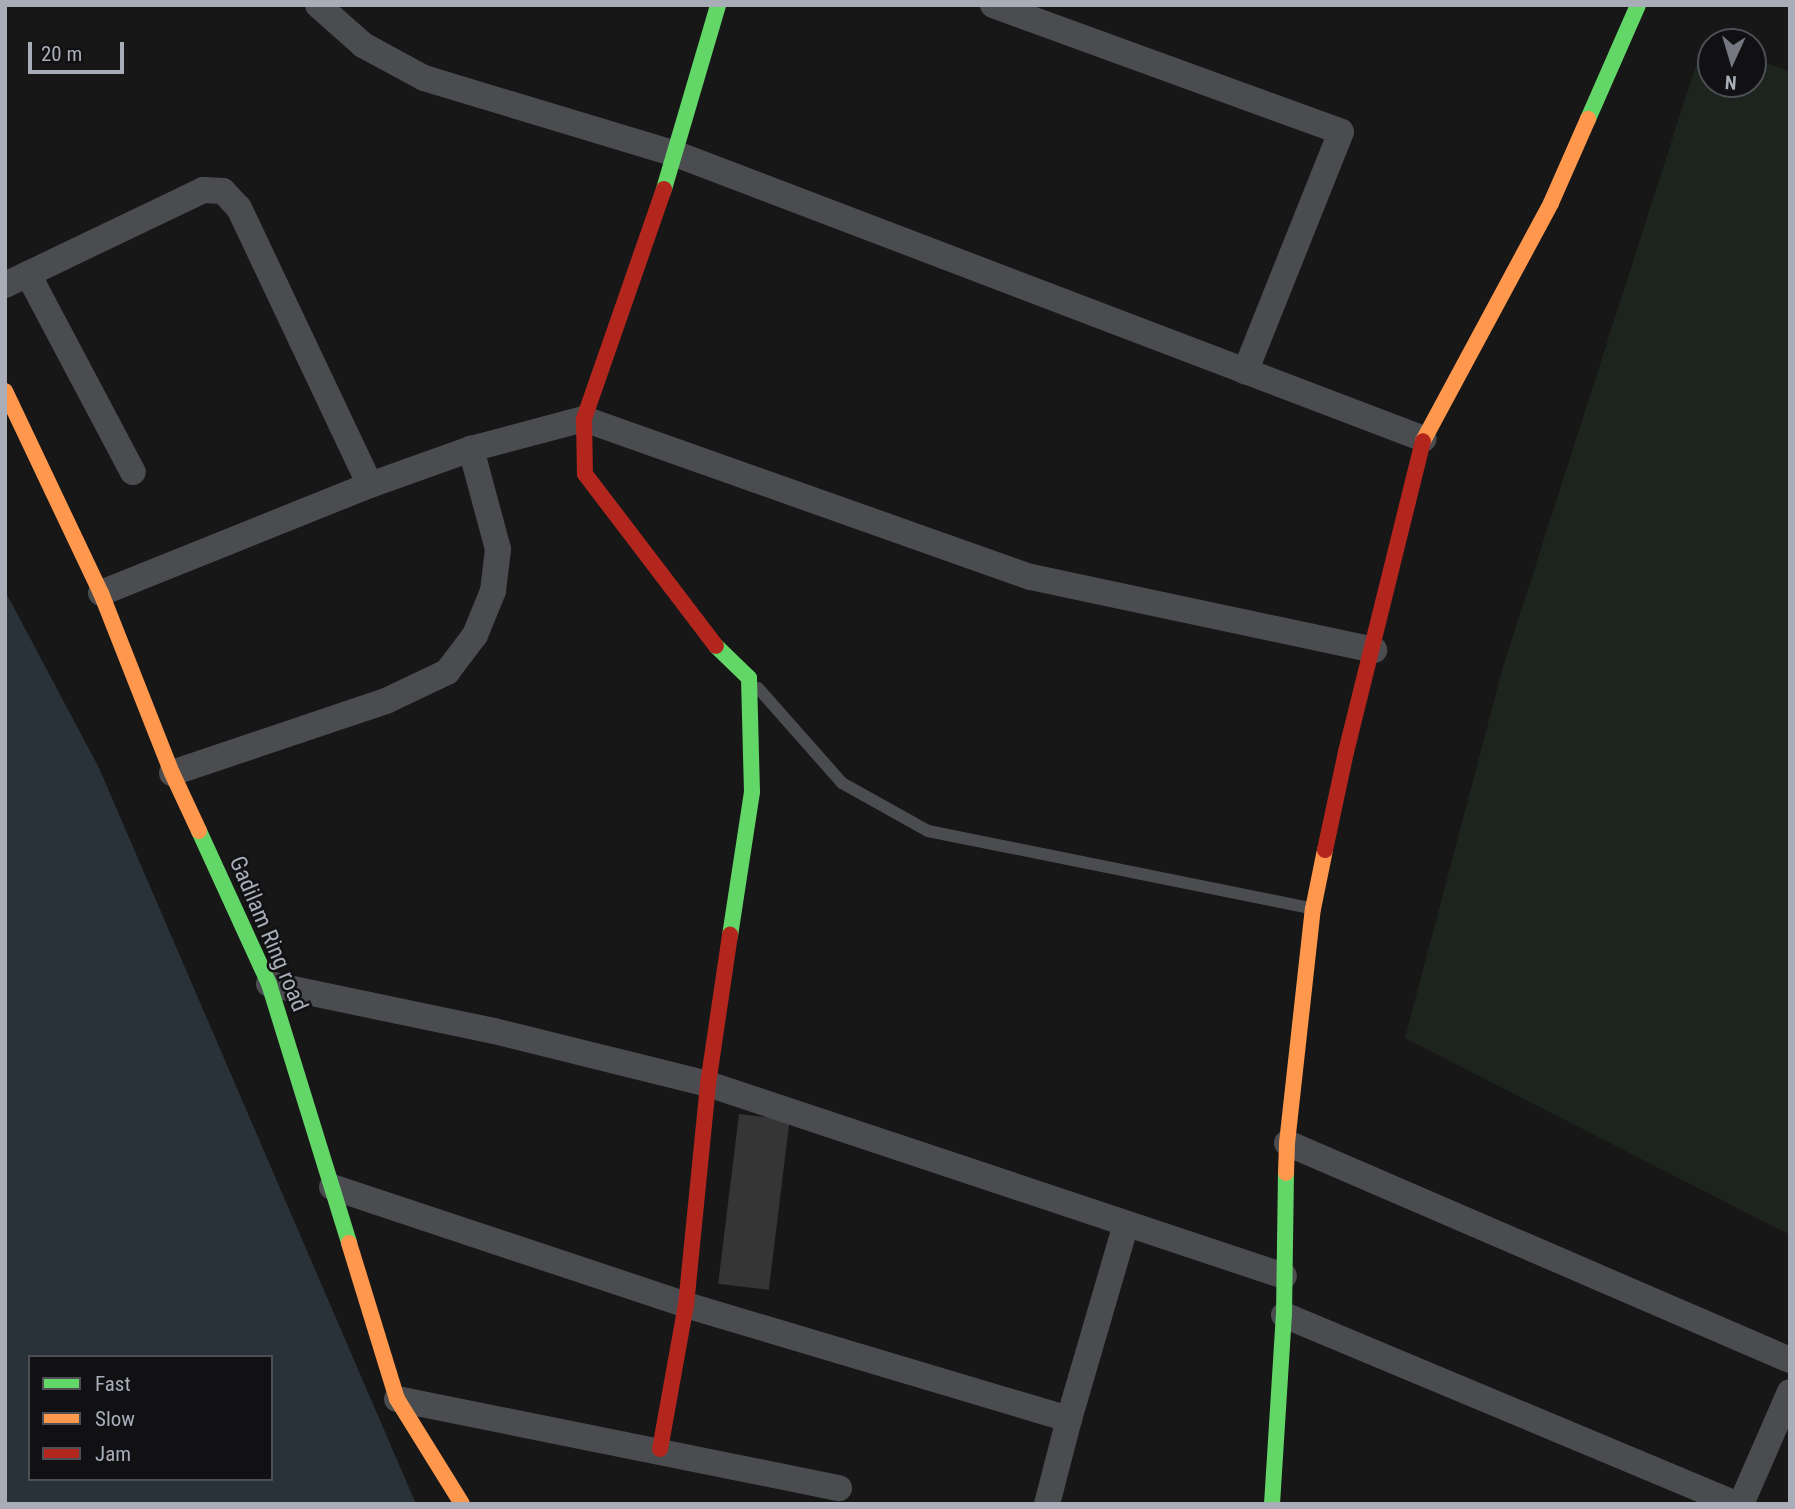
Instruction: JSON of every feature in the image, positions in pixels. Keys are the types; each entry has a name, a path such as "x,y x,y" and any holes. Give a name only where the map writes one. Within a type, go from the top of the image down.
{"street":[{"path":"318,5 363,45 424,78 676,154 1423,439"},
{"path":"660,1450 686,1304 708,1084 752,792 749,678 720,652 585,474 584,419 676,154 719,5"},
{"path":"993,5 1341,132 1245,372"},
{"path":"1272,1504 1284,1315 1287,1143 1313,909 1346,752 1374,650 1423,439 1551,203 1638,5"},
{"path":"133,472 17,279 203,190 223,191 239,208 370,485"},
{"name":"Gadilam Ring road","path":"5,391 101,593 172,773 269,984 397,1399 462,1504"},
{"path":"101,593 370,485 471,449 584,419 1031,577 1374,650"},
{"path":"172,773 386,701 447,672 475,635 493,592 498,549 471,449"},
{"path":"269,984 494,1031 708,1084 1284,1276"},
{"path":"1287,1143 1790,1360"},
{"path":"332,1187 686,1304 1069,1419"},
{"path":"1047,1504 1126,1224"},
{"path":"1284,1315 1735,1504"},
{"path":"1741,1504 1790,1392"},
{"path":"397,1399 839,1488"}],"lane":[{"path":"749,678 842,783 928,831 1313,909"}],"shaded area":[{"path":"1697,62 1697,98 1767,98 1767,64 1790,71 1790,1235 1405,1038 1503,667"},
{"path":"5,591 99,768 416,1504 5,1504"}],"building":[{"path":"739,1114 790,1120 769,1290 718,1284"}],"traffic: fast":[{"path":"664,189 718,5"},
{"path":"1588,119 1638,5"},
{"path":"716,646 749,678 752,792 730,935"},
{"path":"199,831 269,984 349,1243"},
{"path":"1272,1504 1284,1315 1286,1173"}],"traffic: slow":[{"path":"1423,441 1551,203 1588,119"},
{"path":"5,391 101,593 172,773 199,831"},
{"path":"1286,1173 1313,909 1325,850"},
{"path":"349,1243 397,1399 462,1504"}],"traffic: jam":[{"path":"664,189 584,419 585,474 716,646"},
{"path":"1325,850 1346,752 1423,441"},
{"path":"660,1449 686,1305 708,1084 730,935"}]}
